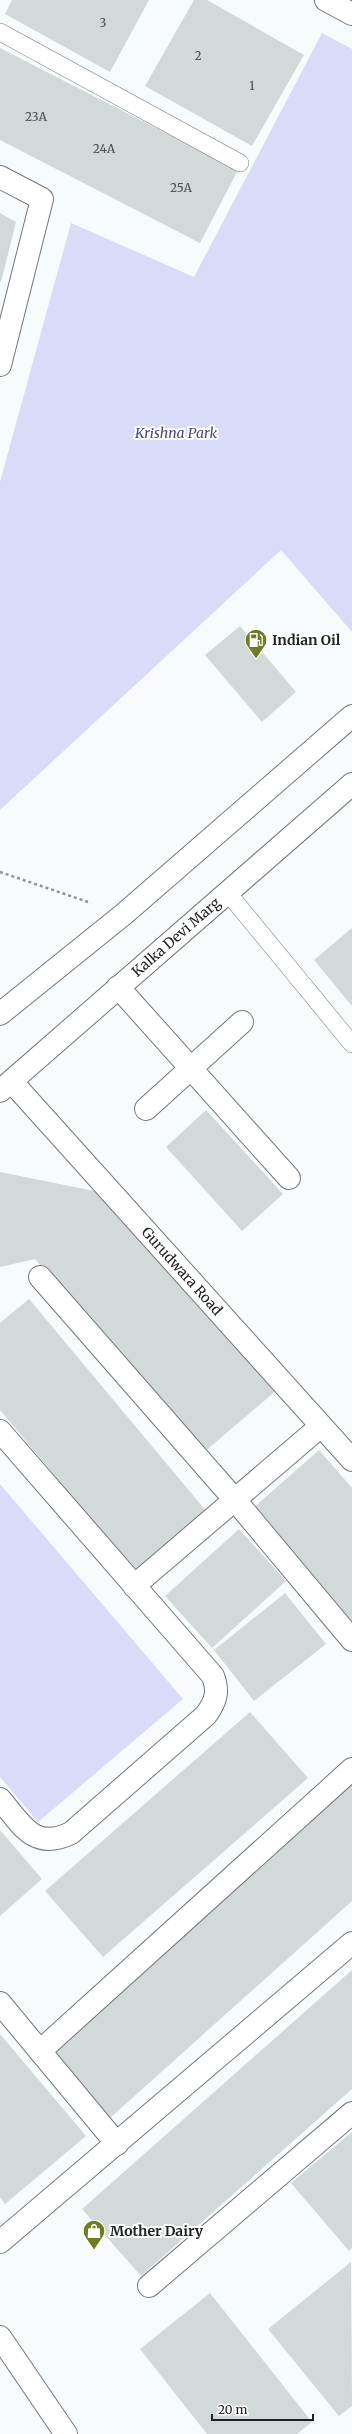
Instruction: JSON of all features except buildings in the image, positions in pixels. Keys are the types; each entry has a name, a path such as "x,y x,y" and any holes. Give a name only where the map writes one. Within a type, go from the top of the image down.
{"street":[{"path":"326,0 352,14"},
{"path":"0,177 42,199 0,365"},
{"path":"0,1014 124,914 352,716"},
{"name":"Kalka Devi Marg","path":"6,1087 118,987 352,784"},
{"path":"118,987 289,1178"},
{"path":"146,1109 242,1022"},
{"name":"Gurudwara Road","path":"6,1087 352,1460"},
{"path":"40,1277 235,1500 352,1640"},
{"path":"134,1586 321,1426"},
{"path":"0,1431 213,1676 218,1690 214,1703 206,1715 71,1832 59,1839 45,1840 29,1833 0,1799"},
{"path":"40,2051 352,1769"},
{"path":"3,2234 117,2144 352,1943"},
{"path":"0,2004 117,2144"},
{"path":"149,2286 352,2113"},
{"path":"0,2337 66,2434"}],"lane":[{"path":"0,32 240,163"},
{"path":"228,893 352,1044"}],"path":[{"path":"0,872 124,914"}],"green space":[{"name":"Krishna Park","path":"322,33 352,49 352,632 281,550 0,810 0,482 71,223 194,277"},
{"path":"0,1484 183,1699 38,1822 0,1777"}],"place":[{"name":"Indian Oil","path":"256,660"},
{"name":"Mother Dairy","path":"94,2250"}]}
